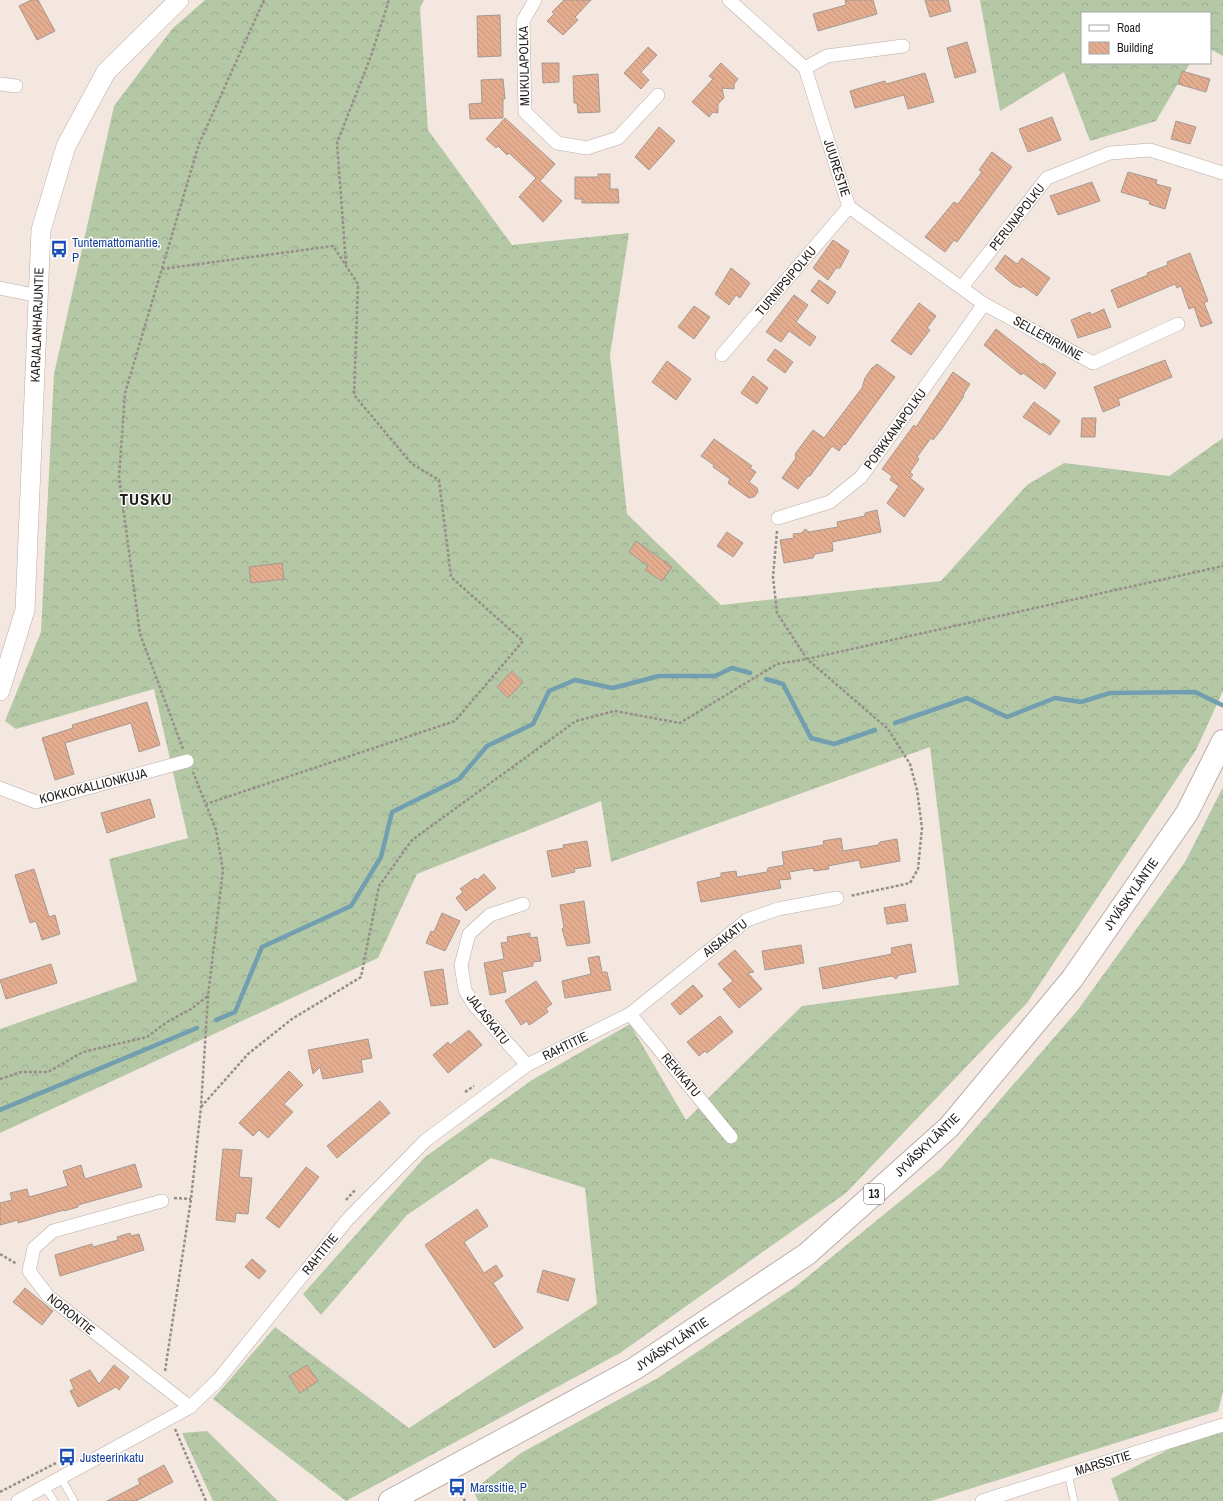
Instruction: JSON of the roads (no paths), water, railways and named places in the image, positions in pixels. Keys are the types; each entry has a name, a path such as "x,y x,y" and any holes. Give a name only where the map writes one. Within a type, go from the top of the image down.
{"highway":[{"name":"JYVÄSKYLÄNTIE","path":"390,1501 634,1370 788,1267 807,1254 949,1127 1072,979 1187,813 1223,741"}],"street":[{"name":"KARJALANHARJUNTIE","path":"0,691 25,610 41,230 66,146 106,72 179,0"},
{"name":"MUKULAPOLKA","path":"535,0 523,21 525,112 557,143 586,148 618,138 658,95"},
{"path":"729,0 805,68 827,56 902,46"},
{"name":"JUURESTIE","path":"805,68 849,207 984,304"},
{"path":"0,84 16,86"},
{"name":"PERUNAPOLKU","path":"962,287 1047,178 1110,153 1150,150 1223,172"},
{"name":"TURNIPSIPOLKU","path":"722,355 849,207"},
{"path":"0,288 38,296"},
{"name":"SELLERIRINNE","path":"984,304 1093,363 1178,324"},
{"name":"PORKKANAPOLKU","path":"778,518 830,502 861,477 984,304"},
{"name":"KOKKOKALLIONKUJA","path":"0,788 36,802 188,761"},
{"name":"AISAKATU","path":"630,1014 747,920 778,909 838,898"},
{"name":"JALASKATU","path":"523,904 490,915 470,934 461,965 465,990 474,1005 527,1065"},
{"name":"RAHTITIE","path":"18,1501 190,1407 218,1380 348,1219 425,1141 527,1065 630,1014"},
{"name":"REKIKATU","path":"630,1014 731,1137"},
{"name":"NORONTIE","path":"162,1201 53,1231 34,1248 30,1271 48,1296 190,1407"},
{"name":"MARSSITIE","path":"982,1501 1223,1425"}],"lane":[{"path":"1068,1473 1074,1501"},
{"path":"61,1478 74,1501"},
{"path":"45,1487 54,1501"}],"waterway":[{"path":"216,1020 235,1012 262,947 351,906 381,857 392,812 459,779 487,746 533,724 549,691 575,680 613,688 659,676 715,676 732,668 750,673"},
{"path":"766,679 783,684 811,738 834,744 875,730"},
{"path":"895,723 967,698 1007,717 1055,698 1081,702 1110,693 1195,692 1222,705"},
{"path":"0,1110 197,1028"}],"place":[{"name":"Tuntemattomantie, P","path":"59,249"},
{"name":"Justeerinkatu","path":"67,1457"},
{"name":"Marssitie, P","path":"457,1487"}],"district":[{"name":"TUSKU","path":"146,498"}]}
